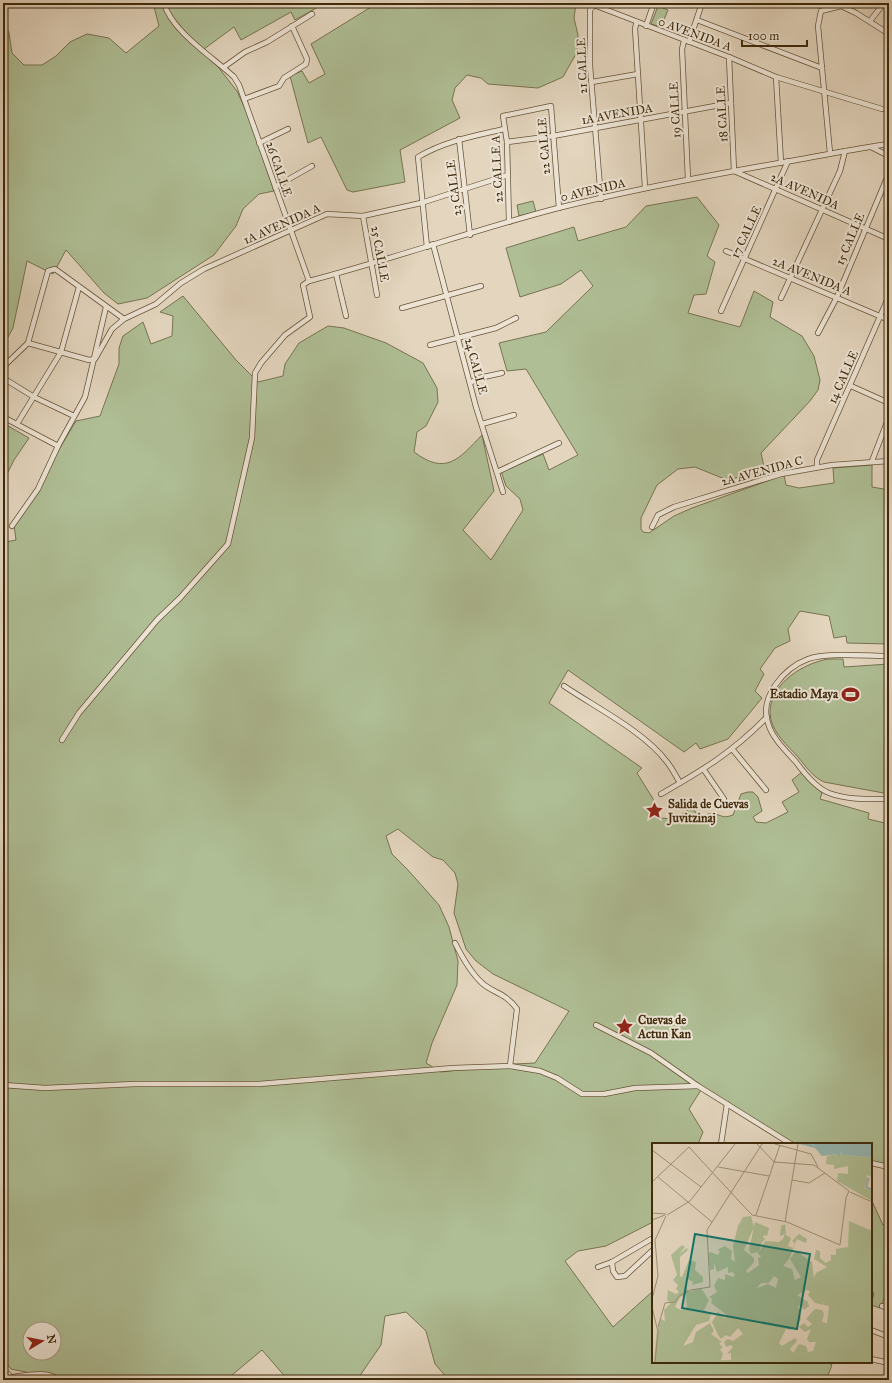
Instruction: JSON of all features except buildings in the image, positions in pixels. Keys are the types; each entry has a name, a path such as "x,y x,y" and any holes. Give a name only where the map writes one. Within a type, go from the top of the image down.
{"street":[{"name":"26 CALLE","path":"164,3 166,9 181,31 234,77 244,99 309,281"},
{"path":"646,26 654,3"},
{"path":"687,42 697,20 702,3"},
{"path":"870,21 884,3"},
{"name":"0 AVENIDA A","path":"594,5 603,6 646,26 729,57 776,77 882,109"},
{"name":"21 CALLE","path":"594,5 590,10 592,82 601,199"},
{"path":"830,153 818,26 821,12 841,6 870,21 889,34"},
{"path":"224,67 245,52 267,42 312,14"},
{"path":"697,20 822,68"},
{"path":"637,22 635,28 645,188"},
{"path":"244,99 279,86 284,78 306,64 307,59 292,26"},
{"name":"19 CALLE","path":"687,42 682,49 688,179"},
{"name":"18 CALLE","path":"729,57 734,171"},
{"path":"592,82 638,74"},
{"path":"776,77 781,163"},
{"name":"1A AVENIDA","path":"507,142 553,136 731,104"},
{"name":"22 CALLE","path":"503,116 551,106 559,208"},
{"name":"22 CALLE A","path":"503,116 507,142 509,222"},
{"path":"260,143 288,128"},
{"path":"427,247 421,203 418,157 429,150 459,139 504,129"},
{"name":"23 CALLE","path":"459,139 470,235"},
{"name":"0 AVENIDA","path":"309,281 371,265 433,244 470,235 559,208 688,179 830,153 889,144"},
{"path":"871,146 889,156"},
{"path":"781,298 821,209 840,171 845,151"},
{"name":"17 CALLE","path":"722,310 788,161"},
{"path":"275,187 312,166"},
{"name":"2A AVENIDA","path":"734,171 889,239"},
{"name":"15 CALLE","path":"818,333 837,297 889,173"},
{"name":"1A AVENIDA A","path":"95,359 112,329 124,319 156,304 181,283 204,269 291,230 327,214 363,216 421,203 508,175"},
{"name":"25 CALLE","path":"363,216 377,295"},
{"name":"24 CALLE","path":"433,244 470,383 503,492"},
{"name":"2A AVENIDA A","path":"726,251 889,320"},
{"path":"3,367 28,343 48,271 55,269 124,319"},
{"path":"336,274 346,316"},
{"path":"62,740 79,713 157,620 180,598 228,544 252,438 255,373 285,335 310,317 303,285 309,281"},
{"path":"402,308 481,286"},
{"path":"17,424 61,352 79,287"},
{"name":"14 CALLE","path":"817,467 817,460 851,386 889,296"},
{"path":"12,526 38,489 58,446 85,397 106,307"},
{"path":"430,346 496,328 516,318"},
{"path":"28,343 89,360 95,359"},
{"path":"470,383 479,378 502,373"},
{"path":"3,378 34,397 74,416"},
{"path":"851,386 889,403"},
{"path":"482,424 514,415"},
{"path":"3,417 58,446"},
{"path":"872,461 889,417"},
{"path":"497,472 559,443"},
{"name":"2A AVENIDA C","path":"652,527 658,515 676,506 781,474 817,467 872,461 889,461"},
{"path":"889,656 837,656 808,659 789,672 772,690 766,709 767,720 777,739 802,770 820,788 828,793 837,795 889,799"},
{"path":"564,686 632,730 658,752 667,762 680,783"},
{"path":"661,794 704,770 733,750 767,720"},
{"path":"733,750 766,790"},
{"path":"704,770 724,799"},
{"path":"455,943 463,959 482,984 498,992 513,1003 517,1009 510,1066"},
{"path":"596,1025 651,1053 698,1086 786,1143"},
{"path":"3,1085 45,1088 101,1087 135,1084 259,1084 430,1070 510,1066 540,1071 557,1078 582,1094 604,1094 635,1088 698,1086"},
{"path":"721,1143 727,1104"},
{"path":"872,1163 889,1167"},
{"path":"598,1267 612,1262 652,1239"},
{"path":"612,1262 613,1271 617,1277 625,1276 652,1251"},
{"path":"882,1306 889,1308"},
{"path":"872,1330 889,1337"},
{"path":"872,1359 889,1363"},
{"path":"3,1369 10,1379 45,1375 56,1377 58,1380"}],"green space":[{"path":"153,3 325,3 295,20 291,12 241,40 234,27 204,49 237,91 251,122 274,191 259,194 243,209 236,226 214,255 147,298 118,304 104,293 66,250 53,274 27,261 13,328 3,346 3,21 9,33 12,53 24,65 42,65 56,56 70,42 87,34 109,38 126,53 159,26"},
{"path":"370,3 576,3 574,18 578,35 577,52 563,77 538,88 488,84 481,78 467,75 455,88 452,100 460,118 400,150 405,182 353,192 347,190 321,137 308,143 290,76 302,71 309,83 325,74 311,44 371,7"},
{"path":"658,6 668,10 661,27 651,24"},
{"path":"697,197 719,225 707,256 715,262 706,294 694,295 688,313 740,327 754,291 773,302 770,317 802,336 814,356 820,380 818,390 810,401 761,453 765,471 727,480 695,467 678,469 657,485 641,518 641,529 643,532 649,533 674,516 692,508 784,475 786,485 799,488 834,483 833,468 872,465 872,487 889,490 889,644 847,643 846,636 834,638 829,616 800,611 788,629 790,641 775,648 760,669 764,674 755,691 762,698 728,739 700,749 696,743 684,752 568,670 549,703 642,768 637,773 655,802 651,806 661,818 675,819 692,807 699,817 708,814 716,814 724,817 733,815 741,794 753,792 758,797 762,811 753,817 756,822 766,823 788,812 782,802 799,792 792,780 802,772 822,793 820,799 869,813 868,819 889,824 889,1169 872,1165 872,1143 789,1143 701,1090 689,1109 703,1132 698,1143 652,1143 652,1223 606,1246 578,1251 565,1261 613,1327 652,1292 652,1363 829,1363 832,1365 826,1380 449,1380 435,1364 426,1331 406,1312 385,1316 381,1345 357,1380 288,1380 262,1350 226,1380 166,1380 154,1375 149,1380 64,1380 11,1369 3,1359 3,541 6,542 16,540 14,525 76,421 100,416 119,364 119,348 123,336 143,322 151,344 172,336 173,316 160,312 183,296 236,360 258,382 283,376 285,364 299,343 328,326 344,328 386,343 423,363 437,388 438,402 426,426 417,432 414,452 435,463 451,462 466,451 482,435 494,491 463,530 491,560 523,510 520,499 506,486 501,471 543,454 549,470 578,455 526,369 507,371 499,343 546,332 593,286 581,270 561,284 520,297 506,248 574,227 578,241 626,227 646,206","holes":["398,829 433,857 443,860 455,873 458,884 454,913 466,949 476,961 493,974 569,1011 535,1063 441,1072 426,1063 432,1043 457,985 458,961 449,927 439,905 392,854 386,836"]},
{"path":"533,201 536,212 519,216 517,205"},
{"path":"3,423 29,438 14,460 3,482"},
{"path":"828,659 843,659 844,667 889,664 889,794 820,780 782,740 773,725 770,708 773,698 786,679 806,666"},
{"path":"872,1201 883,1225 889,1221 889,1287 880,1308 872,1305 874,1293 872,1292"}],"place":[{"name":"Estadio Maya","path":"851,694"},
{"name":"Salida de Cuevas Juvitzinaj","path":"655,811"},
{"name":"Cuevas de Actun Kan","path":"625,1027"}]}
